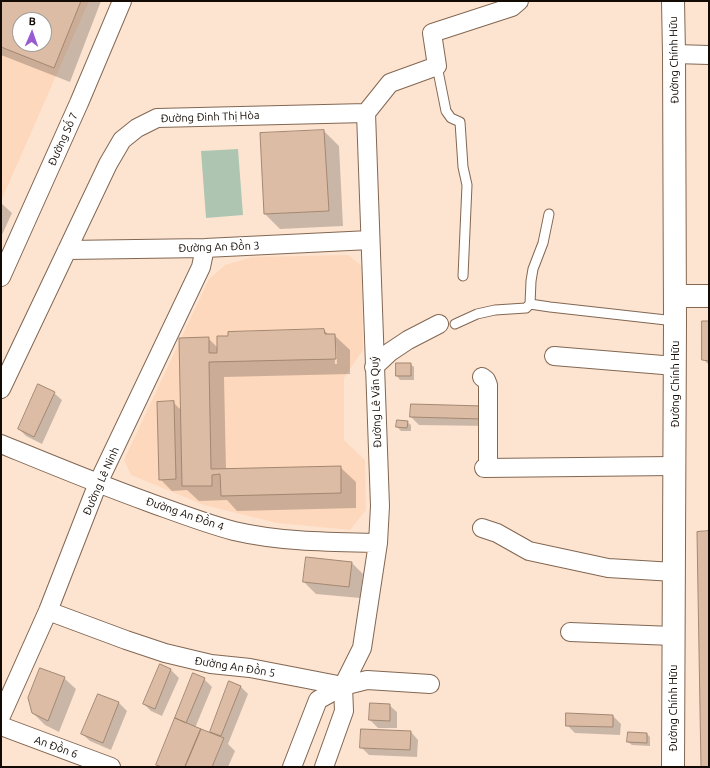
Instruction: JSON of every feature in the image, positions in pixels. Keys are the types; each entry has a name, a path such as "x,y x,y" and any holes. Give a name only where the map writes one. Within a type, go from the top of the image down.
{"street":[{"name":"Đường Số 7","path":"1,277 87,85 122,1"},
{"path":"366,113 390,83 437,66 432,33 512,7 519,1"},
{"name":"Đường Chính Hữu","path":"673,1 675,296 673,767"},
{"path":"674,54 709,55"},
{"name":"Đường Lê Văn Quý","path":"324,767 344,710 343,686 362,648 378,543 380,506 366,113"},
{"name":"Đường Đinh Thị Hòa","path":"1,389 108,164 122,140 137,128 157,118 366,113"},
{"name":"Đường An Đồn 3","path":"67,250 205,248 370,240"},
{"name":"Đường Lê Ninh","path":"1,716 48,611 98,483 201,267 205,248"},
{"path":"675,296 709,296"},
{"path":"374,367 390,352 408,340 447,324"},
{"path":"554,356 675,366"},
{"path":"482,377 486,380 488,385 486,468 674,466"},
{"name":"Đường An Đồn 4","path":"1,444 98,483 198,520 234,531 266,537 311,542 378,543"},
{"path":"482,528 497,533 529,551 608,568 674,572"},
{"name":"Đường An Đồn 5","path":"48,611 119,638 165,653 211,664 250,668 343,686 367,680 430,684"},
{"path":"570,632 673,636"},
{"path":"292,767 318,700 343,686"},
{"name":"An Đồn 6","path":"1,726 111,767"}],"lane":[{"path":"437,66 446,111 451,118 460,122 467,185 463,276"},
{"path":"447,324 495,310 526,308 530,304 533,269 543,243 549,214"},
{"path":"530,304 675,321"}],"shaded area":[{"path":"1,1 89,1 1,201"},
{"path":"348,255 362,266 363,350 344,378 344,440 365,460 366,510 350,530 277,523 204,505 131,475 124,460 209,279 225,265 252,257"}],"green space":[{"path":"238,149 243,215 206,218 201,151"}],"building":[{"path":"1,1 81,1 54,68 14,52 52,52 52,12 12,12 12,51 1,47"},
{"path":"324,130 329,211 264,214 260,133"},
{"path":"702,321 709,321 709,361 702,360"},
{"path":"324,329 325,334 335,334 336,359 209,362 211,469 341,466 341,493 221,496 220,474 212,475 212,486 182,486 179,338 209,337 209,353 217,353 217,336 228,336 228,332"},
{"path":"396,363 411,363 411,376 396,376"},
{"path":"38,384 55,392 34,437 18,429"},
{"path":"174,401 176,479 159,480 157,402"},
{"path":"411,404 483,406 482,419 410,417"},
{"path":"397,420 408,421 407,428 396,427"},
{"path":"709,531 709,767 701,767 697,532"},
{"path":"306,557 352,562 349,587 303,582"},
{"path":"160,664 171,669 155,709 143,704"},
{"path":"40,668 65,677 48,721 32,713 28,698"},
{"path":"193,673 205,678 186,723 175,718"},
{"path":"229,681 241,686 221,736 210,732"},
{"path":"98,694 119,702 103,743 81,734"},
{"path":"370,703 390,704 390,721 369,720"},
{"path":"566,713 613,715 613,727 566,726"},
{"path":"175,718 201,729 185,767 162,767 156,765"},
{"path":"201,729 224,738 212,767 185,767"},
{"path":"361,729 411,731 410,750 360,748"},
{"path":"628,732 647,733 647,743 627,742"}]}
